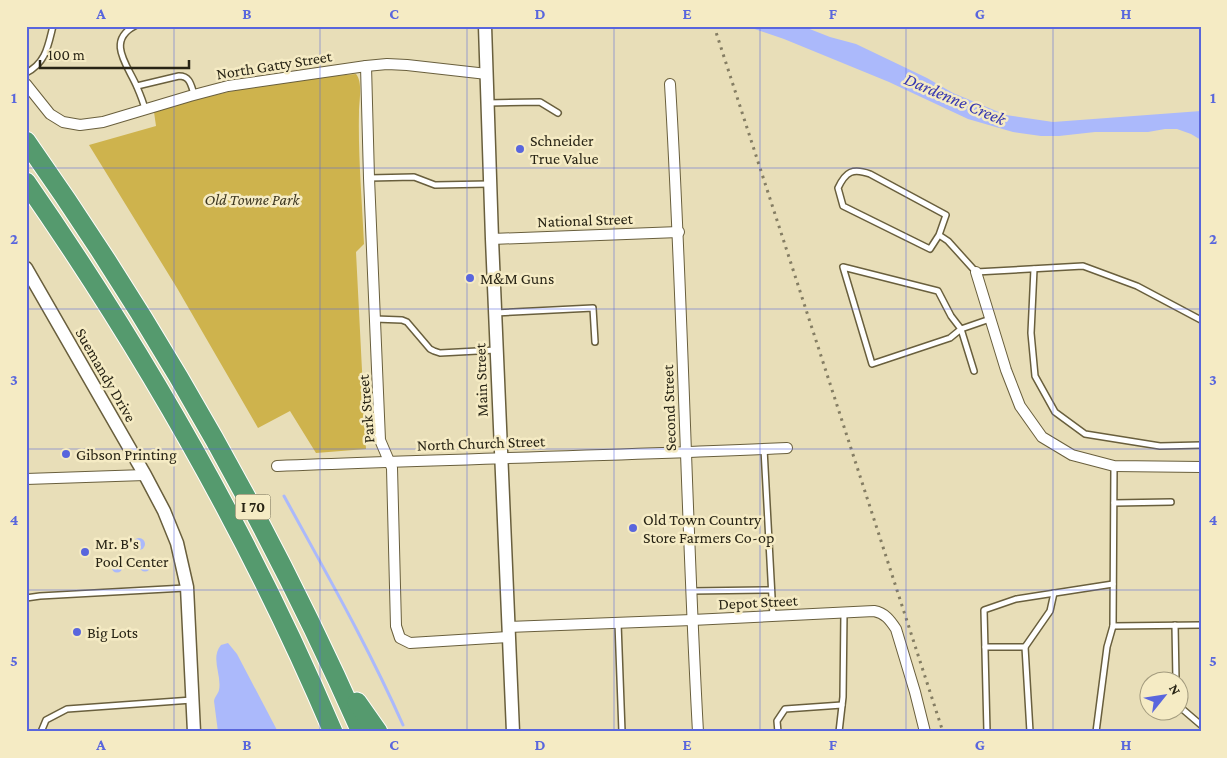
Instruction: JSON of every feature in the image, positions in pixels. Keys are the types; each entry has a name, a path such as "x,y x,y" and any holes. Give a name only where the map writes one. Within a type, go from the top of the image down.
{"highway":[{"name":"I 70","path":"26,141 108,263 197,408 259,520 333,669 361,732"},
{"name":"I 70","path":"26,182 99,292 188,440 236,527 285,624 333,732"},
{"path":"333,669 378,732"}],"street":[{"name":"Main Street","path":"485,26 512,732"},
{"name":"North Gatty Street","path":"26,84 50,114 70,124 80,126 228,86 366,66 407,65 487,74"},
{"name":"Park Street","path":"366,66 380,440 392,468 396,626 400,638 410,643 508,632"},
{"name":"Second Street","path":"670,84 679,232 692,620 698,732"},
{"name":"National Street","path":"492,239 679,232"},
{"name":"Suemandy Drive","path":"26,268 145,475 164,511 177,543 187,588 194,732"},
{"path":"976,272 1006,370 1020,406 1042,437 1072,455 1114,466 1201,466"},
{"name":"North Church Street","path":"277,466 788,448"},
{"path":"26,479 145,475"},
{"name":"Depot Street","path":"508,632 618,623 874,611 885,615 896,629 925,732"}],"lane":[{"path":"26,73 35,69 44,58 53,26"},
{"path":"135,26 123,36 120,44 121,53 137,86 145,109"},
{"path":"137,86 184,76 190,82 194,94"},
{"path":"488,103 540,102 558,113"},
{"path":"858,170 870,174 946,215 939,235 930,249 843,206 838,188 842,180 849,173 858,170"},
{"path":"369,178 414,177 436,185 490,184"},
{"path":"939,235 948,240 976,272 1083,266 1137,286 1201,320"},
{"path":"974,371 961,329 951,316 938,292 843,267 872,364 950,338 961,329 990,319"},
{"path":"1034,269 1031,334 1035,376 1055,412 1085,434 1160,446 1201,445"},
{"path":"495,313 593,308 596,342"},
{"path":"375,320 402,320 407,322 430,349 440,353 496,350"},
{"path":"764,449 773,616"},
{"path":"1096,732 1107,647 1112,626 1114,466"},
{"path":"1114,502 1171,502"},
{"path":"987,732 984,610 1016,599 1113,584"},
{"path":"26,598 187,588"},
{"path":"691,591 771,590"},
{"path":"1030,732 1025,647 1050,611 1054,593"},
{"path":"840,732 844,613"},
{"path":"618,623 622,732"},
{"path":"1175,625 1176,670"},
{"path":"1112,626 1201,625"},
{"path":"985,647 1025,647"},
{"path":"41,732 46,720 67,709 192,700"},
{"path":"778,732 777,721 785,709 842,706"},
{"path":"1190,716 1201,725"}],"green space":[{"name":"Old Towne Park","path":"356,74 360,87 359,145 364,244 356,252 366,449 316,453 290,411 258,428 177,288 89,145 156,126 154,112 203,98 279,83"}],"water":[{"name":"Dardenne Creek","path":"746,26 802,26 830,37 856,44 927,78 953,93 1006,115 1053,122 1201,111 1201,140 1177,129 1148,132 1095,132 1059,136 1041,136 1013,132 968,119 889,82 784,39"},
{"path":"137,538 141,538 145,544 141,550 137,550 133,546 133,542"},
{"path":"117,561 123,567 117,573 111,567"},
{"path":"143,561 147,561 150,566 149,570 143,571 140,568 140,564"},
{"path":"228,643 237,654 278,732 218,732 214,701 219,691 216,655 221,645"}],"waterway":[{"path":"284,496 361,638 403,725"}],"railway":[{"path":"714,26 943,732"}],"place":[{"name":"Schneider True Value","path":"520,149"},
{"name":"M&M Guns","path":"470,278"},
{"name":"Gibson Printing","path":"66,454"},
{"name":"Old Town Country Store Farmers Co-op","path":"633,528"},
{"name":"Mr. B's Pool Center","path":"85,552"},
{"name":"Big Lots","path":"77,632"}]}
